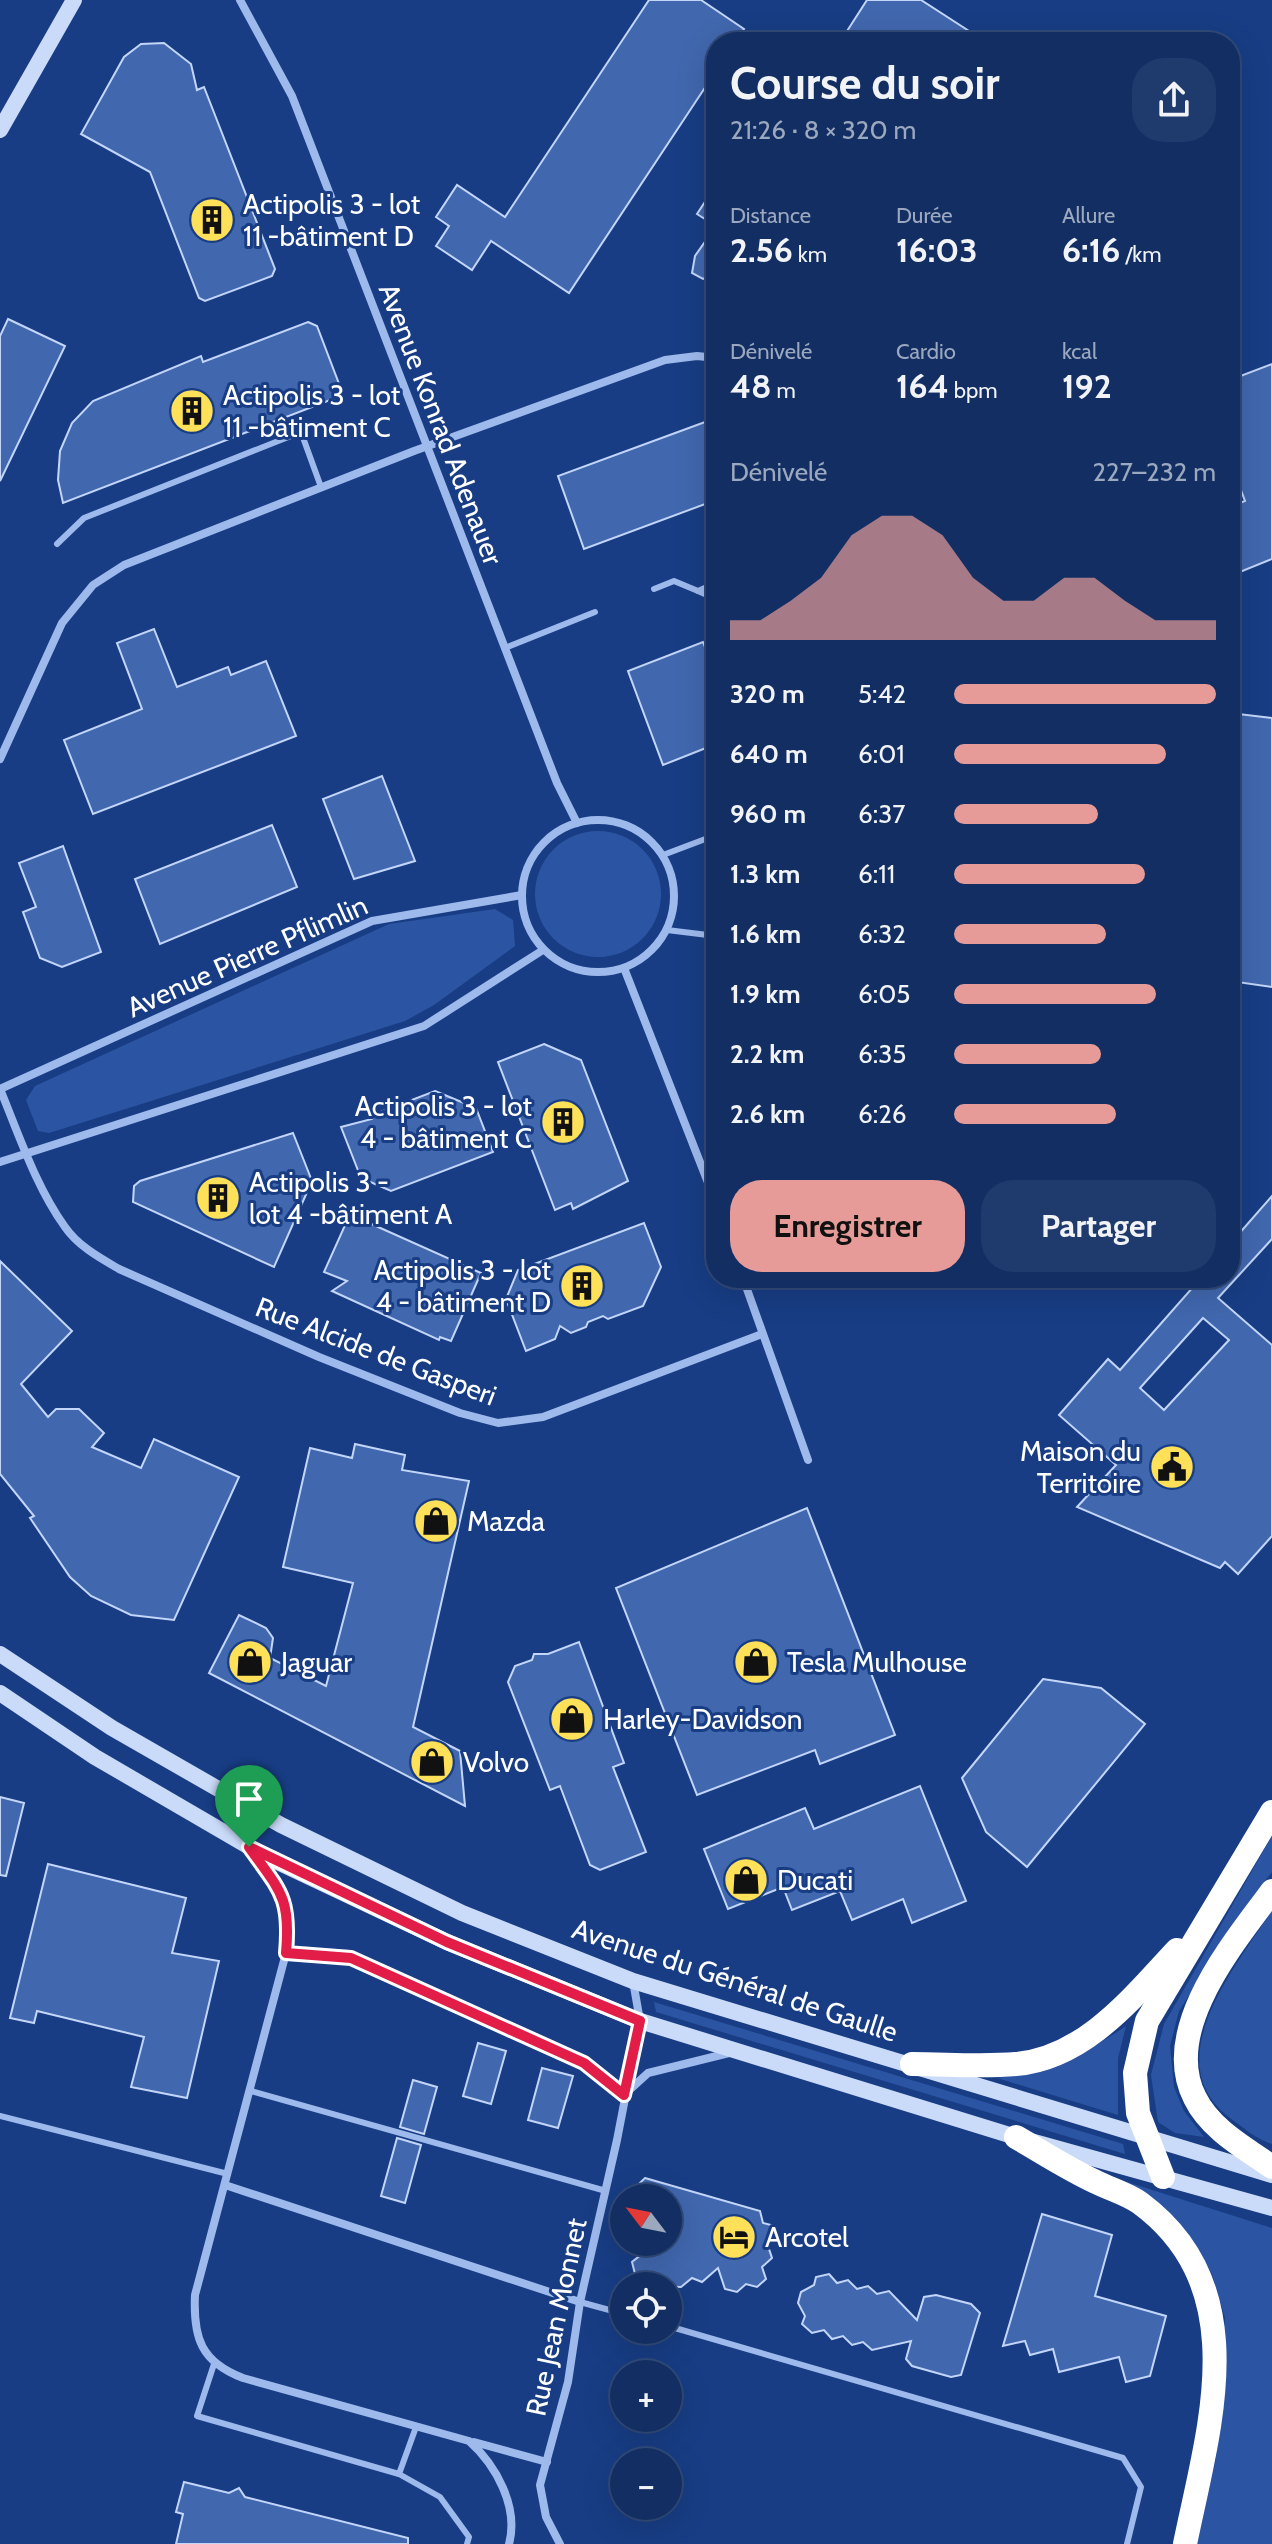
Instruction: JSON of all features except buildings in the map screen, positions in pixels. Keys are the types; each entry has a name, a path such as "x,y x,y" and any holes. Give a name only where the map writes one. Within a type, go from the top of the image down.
{"highway":[{"path":"1163,2177 1138,2113 1135,2073 1147,2021 1272,1812"},
{"path":"1272,1891 1204,1993 1186,2034 1184,2067 1195,2099 1219,2129 1272,2167"},
{"path":"912,2064 1018,2064 1058,2052 1110,2021 1208,1916"},
{"path":"1016,2137 1093,2181 1139,2202 1169,2229 1197,2267 1212,2309 1215,2359 1210,2426 1185,2544"}],"main road":[{"path":"0,130 74,0"},
{"name":"Avenue du Général de Gaulle","path":"0,1654 112,1728 281,1825 462,1913 633,1981 1272,2175"},
{"path":"0,1693 95,1757 249,1847 447,1942 640,2021 1016,2137 1272,2208"}],"street":[{"name":"Avenue Konrad Adenauer","path":"240,0 292,96 557,783 577,823"},
{"path":"0,759 62,623 93,585 124,565 426,447 665,360 706,357"},
{"path":"601,820 625,825 647,837 663,855 673,879 674,892 667,930 656,946 624,968 603,973 581,971 560,963 543,950 531,934 522,895 526,872 537,850 555,833 577,823 601,820"},
{"name":"Avenue Pierre Pflimlin","path":"28,1156 0,1089 372,921 522,895"},
{"path":"0,1162 28,1156 424,1026 543,950"},
{"path":"624,968 706,1177"},
{"name":"Rue Alcide de Gasperi","path":"28,1156 65,1228 89,1251 119,1269 319,1357 460,1413 498,1423 543,1417 762,1334"},
{"path":"746,1288 808,1460"},
{"path":"249,1847 284,1896 289,1920 286,1953 195,2295 202,2348 214,2364 243,2378 547,2462"},
{"name":"Rue Jean Monnet","path":"560,2544 542,2501 540,2485 568,2382 580,2302 640,2021 633,1981"},
{"path":"624,2095 648,2073 738,2051"},
{"path":"225,2185 580,2302"},
{"path":"469,2441 481,2452 501,2483 510,2511 509,2544"}],"lane":[{"path":"57,544 84,518 301,432 321,487"},
{"path":"654,589 674,581 706,595"},
{"path":"698,591 706,587"},
{"path":"505,648 595,612"},
{"path":"663,855 706,839"},
{"path":"667,930 706,935"},
{"path":"286,1953 351,1958 584,2063 624,2095"},
{"path":"251,2091 606,2191"},
{"path":"0,2116 228,2174"},
{"path":"580,2302 610,2310"},
{"path":"682,2330 1123,2458 1141,2487 1127,2544"},
{"path":"214,2364 197,2416 399,2474 440,2497 469,2537 467,2544"},
{"path":"399,2474 416,2427"}],"shaded area":[{"path":"598,831 622,836 642,850 656,870 661,894 656,918 642,938 622,952 598,957 574,952 554,938 540,918 535,894 540,870 554,850 574,836"},
{"path":"495,909 513,920 515,946 434,1005 405,1021 49,1133 38,1131 26,1100 35,1086 389,924"},
{"path":"1272,1836 1272,1872 1253,1896 1179,2011 1170,2046 1174,2087 1184,2111 1204,2137 1175,2133 1158,2122 1151,2075 1164,2024"},
{"path":"1272,1910 1272,2144 1230,2118 1209,2095 1200,2069 1201,2042 1210,2014 1240,1958"},
{"path":"654,2002 1123,2144 1125,2154 656,2012"},
{"path":"1126,2026 1118,2058 1118,2115 997,2078 1065,2060"},
{"path":"1127,2182 1272,2228 1272,2544 1197,2544 1216,2458 1225,2318 1212,2274 1179,2224"}],"place":[{"name":"Actipolis 3 - lot 11 -bâtiment D","path":"212,220"},
{"name":"Actipolis 3 - lot 11 -bâtiment C","path":"192,411"},
{"name":"Actipolis 3 - lot 4 - bâtiment C","path":"563,1122"},
{"name":"Actipolis 3 - lot 4 -bâtiment A","path":"218,1198"},
{"name":"Actipolis 3 - lot 4 - bâtiment D","path":"582,1286"},
{"name":"Maison du Territoire","path":"1172,1467"},
{"name":"Mazda","path":"436,1521"},
{"name":"Jaguar","path":"250,1662"},
{"name":"Tesla Mulhouse","path":"756,1662"},
{"name":"Harley-Davidson","path":"572,1719"},
{"name":"Volvo","path":"432,1762"},
{"name":"Ducati","path":"746,1880"},
{"name":"Arcotel","path":"734,2237"}],"route":[{"path":"249,1847 447,1942 640,2021 624,2095 584,2063 351,1958 286,1953 289,1920 284,1896 249,1847"}]}
